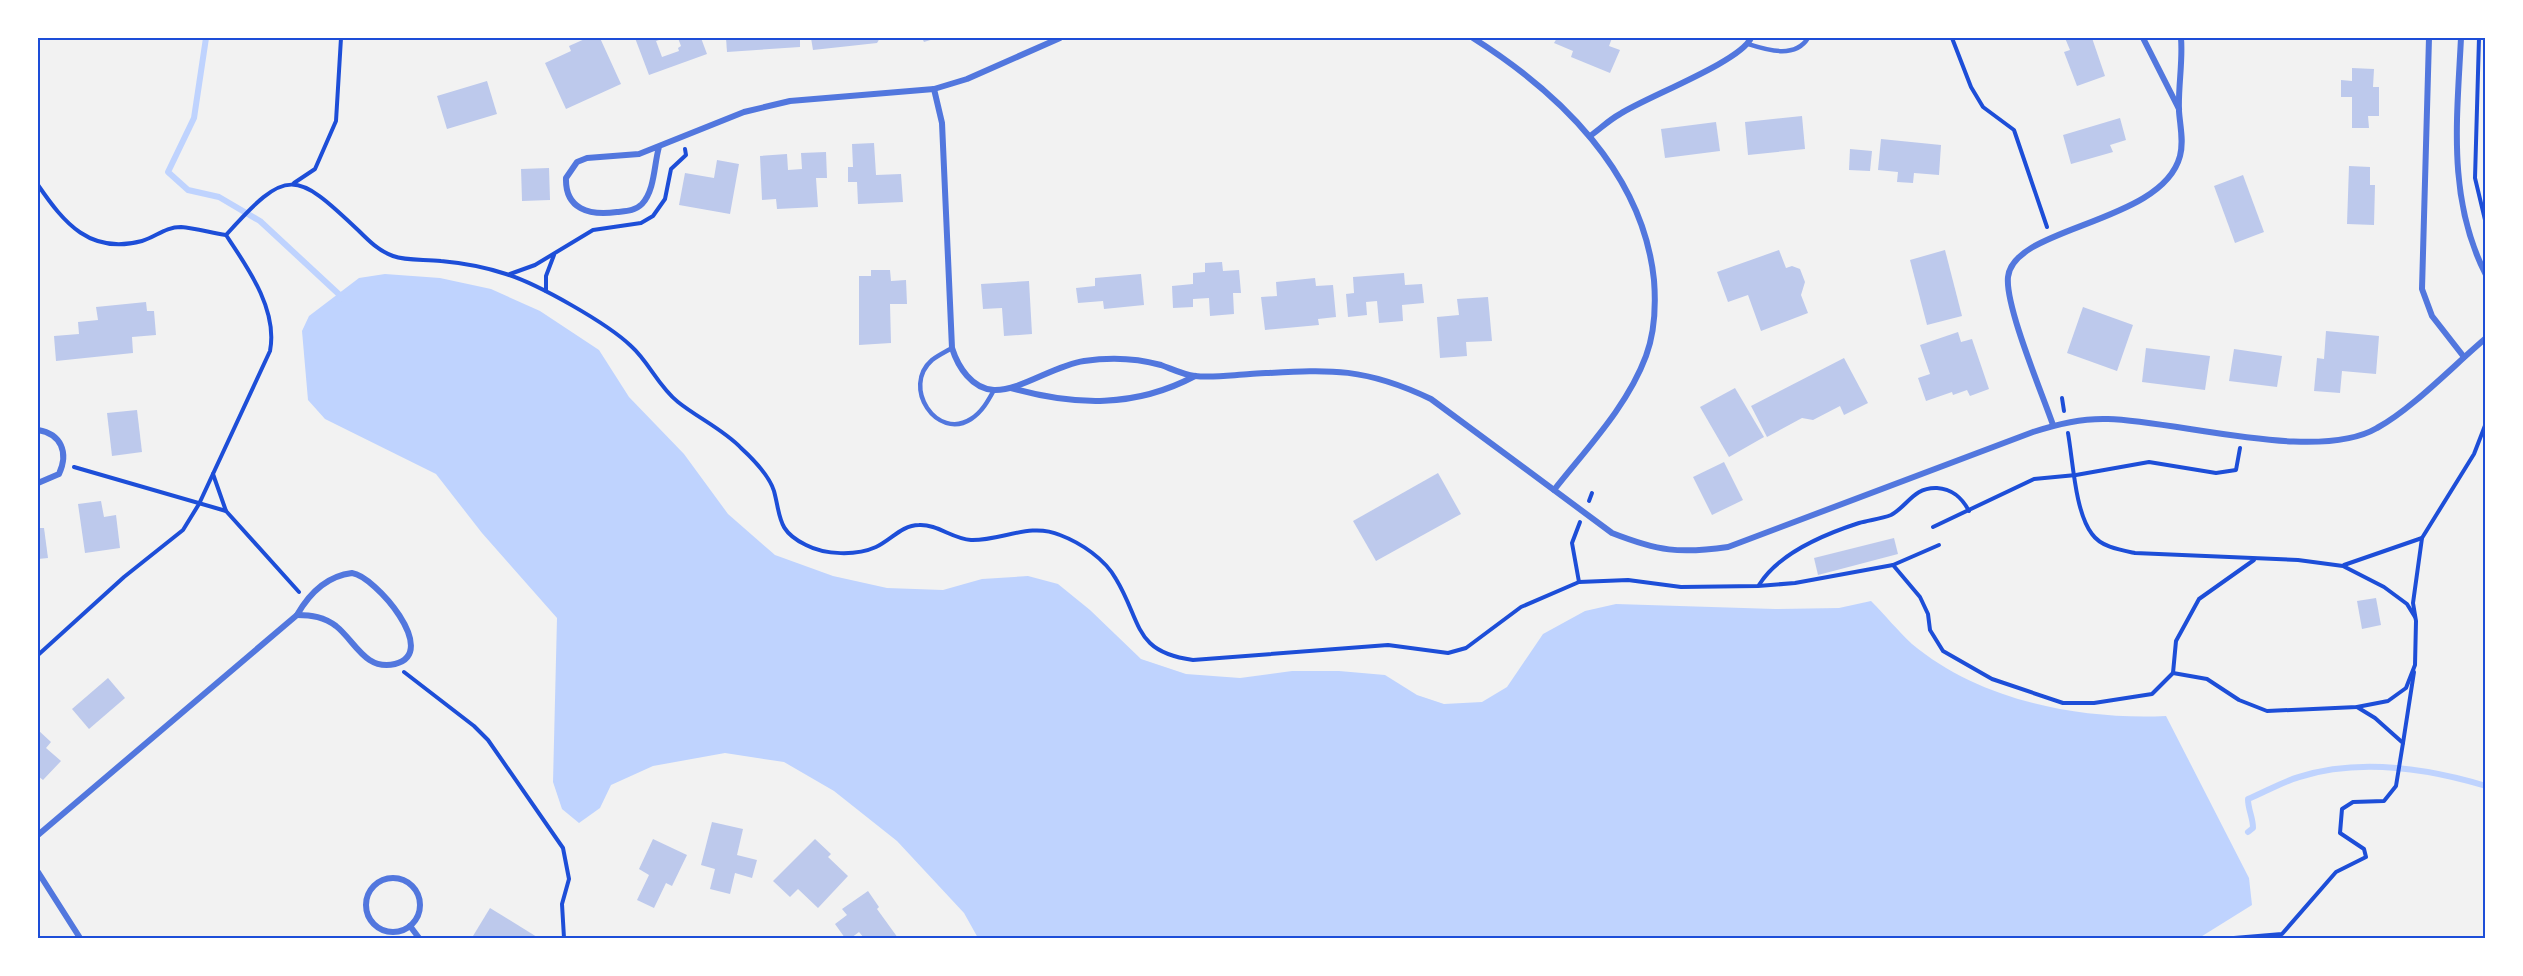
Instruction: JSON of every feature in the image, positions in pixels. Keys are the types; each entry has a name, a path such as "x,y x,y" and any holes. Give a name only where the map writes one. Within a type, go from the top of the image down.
{"street":[{"path":"659,147 650,193 641,205 633,210 595,214 580,210 570,199 566,178 577,162 587,158 639,154 744,112 790,101 934,89 968,79 1060,38"},
{"path":"1473,38 1526,75 1590,136 1623,184 1636,207 1646,235 1655,297 1654,328 1646,355 1634,383 1614,414 1554,490"},
{"path":"2143,38 2179,110"},
{"path":"2053,425 2011,302 2007,279 2013,262 2032,248 2159,190 2180,157 2182,140 2179,110 2181,38"},
{"path":"2429,38 2420,268 2422,289 2432,316 2464,357"},
{"path":"2461,38 2456,168 2466,229 2486,274"},
{"path":"1590,136 1620,114 1728,58 1749,41"},
{"path":"934,89 942,123 952,348 957,362 978,386 994,390 1010,388 1061,366 1107,358 1150,363 1194,376 1330,370 1366,374 1431,399 1584,514 1612,532 1642,545 1670,552 1728,546 2066,422 2116,419 2304,443 2336,441 2363,435 2394,416 2486,338"},
{"path":"1010,388 1065,400 1111,402 1159,393 1194,376"},
{"path":"38,430 49,432 58,438 62,447 63,466 53,478 38,483"},
{"path":"38,835 297,615 306,600 334,576 352,573 368,579 409,631 409,651 404,660 394,664 367,660 338,627 314,615 297,615"},
{"path":"38,872 80,939"},
{"path":"397,878 412,885 420,900 420,907 416,920 410,926 391,932 381,929 372,922 366,911 366,898 378,882 397,878"},
{"path":"410,926 419,939"}],"lane":[{"path":"1749,41 1783,51 1797,49 1808,38"},
{"path":"952,348 932,360 921,379 919,391 930,413 942,421 958,423 970,420 983,409 994,390"}],"path":[{"path":"293,184 315,169 336,122 341,38"},
{"path":"1952,38 1971,87 1983,107 2014,130 2051,239"},
{"path":"2479,38 2475,178 2486,224"},
{"path":"226,235 281,184 293,184 308,187 324,198 377,248 393,256 482,267 509,275 546,291 632,346 676,400 738,444 760,468 773,489 776,512 784,528 807,546 841,553 860,551 875,548 906,528 920,525 972,540 1042,530 1060,534 1103,562 1116,578 1147,640 1156,651 1173,657 1193,660 1388,645 1448,653 1466,648 1521,607 1579,582 1628,579 1681,586 1758,586 1795,583 1893,565 1939,544"},
{"path":"38,185 61,219 78,233 105,242 143,241 164,230 181,227 226,235 245,262 263,301 273,336 270,351 199,504 183,530 124,577 38,655"},
{"path":"546,291 546,276 554,254"},
{"path":"2066,422 2082,514 2092,536 2110,547 2135,553 2298,560 2343,566 2384,587 2407,604 2416,621"},
{"path":"2234,939 2282,934 2336,872 2366,856 2364,849 2340,833 2342,809 2353,802 2384,801 2396,786 2415,665 2416,621 2413,603 2422,538 2474,454 2486,423"},
{"path":"1933,527 2027,481 2149,462 2216,473 2236,470 2242,435"},
{"path":"63,466 226,512"},
{"path":"213,473 226,512 306,600"},
{"path":"1758,586 1765,575 1782,560 1857,524 1891,514 1912,495 1936,488 1952,492 1963,499 1968,511"},
{"path":"1579,582 1572,543 1592,493"},
{"path":"2343,566 2422,538"},
{"path":"1893,565 1920,597 1928,614 1930,630 1943,651 1992,679 2062,702 2094,703 2152,694 2173,673 2176,641 2199,599 2254,559"},
{"path":"394,664 474,726 488,740 563,848 568,879 562,904 564,939"},
{"path":"2173,673 2207,679 2239,700 2267,711 2357,707 2388,701 2406,688 2415,665"},
{"path":"2357,707 2375,718 2403,743"}],"water":[{"path":"385,274 440,278 491,289 540,311 599,350 629,397 684,454 728,514 775,555 833,576 887,588 943,590 982,579 1028,576 1058,584 1090,610 1141,659 1186,674 1240,678 1292,671 1339,671 1385,675 1417,695 1444,704 1482,702 1507,687 1543,634 1585,611 1616,604 1775,609 1839,608 1871,601 1912,644 1939,664 1968,680 2000,693 2066,710 2133,716 2166,716 2249,878 2252,905 2199,938 978,938 964,913 897,841 834,791 784,762 725,753 653,766 611,785 600,808 579,823 562,809 553,782 557,618 482,533 436,474 325,419 308,400 302,331 309,316 359,278"}],"building":[{"path":"587,38 600,38 621,84 566,109 545,63 571,51 569,46"},
{"path":"635,38 665,38 656,41 662,57 679,51 678,48 681,46 678,38 701,38 707,54 649,75"},
{"path":"726,38 800,38 800,47 727,52"},
{"path":"811,38 880,38 877,43 813,50"},
{"path":"922,38 937,38 924,42"},
{"path":"1557,38 1612,38 1609,46 1620,50 1610,73 1571,57 1573,51 1554,43"},
{"path":"2065,38 2092,38 2105,76 2077,86 2064,52 2070,50"},
{"path":"2352,68 2374,69 2373,87 2379,87 2379,116 2368,116 2369,128 2352,128 2352,97 2341,97 2341,80 2352,81"},
{"path":"487,81 497,114 447,129 437,96"},
{"path":"1802,116 1805,149 1748,155 1745,122"},
{"path":"2120,118 2126,140 2110,145 2113,152 2071,164 2063,135"},
{"path":"1716,122 1720,151 1665,158 1661,129"},
{"path":"1881,139 1941,145 1939,175 1914,173 1913,183 1897,182 1898,172 1878,170"},
{"path":"874,143 876,175 901,174 903,202 858,204 857,182 848,182 848,167 853,167 852,144"},
{"path":"1850,149 1872,151 1870,171 1849,170"},
{"path":"826,152 827,178 816,178 818,207 777,209 776,199 762,200 760,156 787,154 788,170 802,169 801,153"},
{"path":"717,160 739,164 730,214 679,205 685,173 714,178"},
{"path":"2349,166 2370,167 2370,185 2375,185 2374,225 2347,224"},
{"path":"549,168 550,200 522,201 521,169"},
{"path":"2243,175 2264,232 2235,243 2214,186"},
{"path":"1779,250 1786,268 1792,266 1800,269 1805,282 1801,295 1808,313 1761,331 1748,295 1728,302 1717,272"},
{"path":"1945,250 1962,316 1927,325 1910,260"},
{"path":"1222,262 1223,271 1239,270 1241,293 1233,293 1234,314 1210,316 1209,298 1193,299 1193,307 1173,308 1172,286 1193,284 1193,273 1205,272 1205,263"},
{"path":"871,270 890,270 891,281 906,280 907,304 890,304 891,343 859,345 859,276 871,276"},
{"path":"1404,273 1405,285 1422,284 1424,303 1402,305 1403,321 1379,323 1377,301 1366,302 1367,315 1348,317 1346,294 1354,293 1353,277"},
{"path":"1141,274 1144,305 1104,309 1103,301 1078,303 1076,288 1095,286 1095,278"},
{"path":"1315,278 1316,286 1333,285 1336,317 1318,319 1319,325 1265,330 1261,297 1277,296 1276,282"},
{"path":"1029,281 1032,334 1004,336 1002,308 983,309 981,284"},
{"path":"1488,297 1492,341 1466,342 1467,356 1440,358 1437,317 1459,315 1457,299"},
{"path":"146,302 147,311 154,311 156,335 132,337 133,353 56,361 54,336 79,334 78,322 98,320 96,307"},
{"path":"2083,307 2133,325 2117,371 2067,353"},
{"path":"2326,331 2379,336 2376,374 2342,371 2340,393 2314,391 2317,358 2324,359"},
{"path":"1958,332 1961,342 1972,339 1989,389 1970,396 1967,390 1953,395 1952,392 1926,401 1918,378 1930,374 1920,345"},
{"path":"2146,348 2210,356 2205,390 2142,382"},
{"path":"2234,349 2282,356 2277,387 2229,381"},
{"path":"1844,358 1868,403 1844,415 1840,406 1813,420 1802,418 1767,437 1751,406"},
{"path":"1735,388 1764,437 1729,457 1700,407"},
{"path":"137,410 142,452 112,456 107,413"},
{"path":"1724,462 1743,500 1712,515 1693,477"},
{"path":"1438,473 1461,514 1376,561 1353,521"},
{"path":"101,501 104,517 116,515 120,548 85,553 78,504"},
{"path":"38,528 44,528 48,558 38,559"},
{"path":"1894,538 1898,554 1818,575 1814,558"},
{"path":"2376,598 2381,625 2362,629 2357,601"},
{"path":"108,678 125,698 89,729 72,709"},
{"path":"38,730 51,742 46,748 61,761 43,780 38,776"},
{"path":"712,822 743,829 737,855 757,860 752,878 735,873 730,894 710,889 715,869 701,865"},
{"path":"653,839 687,855 672,886 666,883 654,908 637,900 649,875 639,869"},
{"path":"815,839 831,854 828,857 848,876 818,908 798,889 790,897 773,881"},
{"path":"868,891 879,907 877,909 898,938 864,938 859,932 851,938 845,938 835,924 847,915 842,909"},
{"path":"490,908 537,937 478,938 473,936"}],"waterway":[{"path":"206,38 194,118 168,172 188,190 219,197 260,221 344,299"},
{"path":"2248,832 2253,828 2248,799 2293,779 2322,771 2369,767 2416,770 2486,786"}]}
